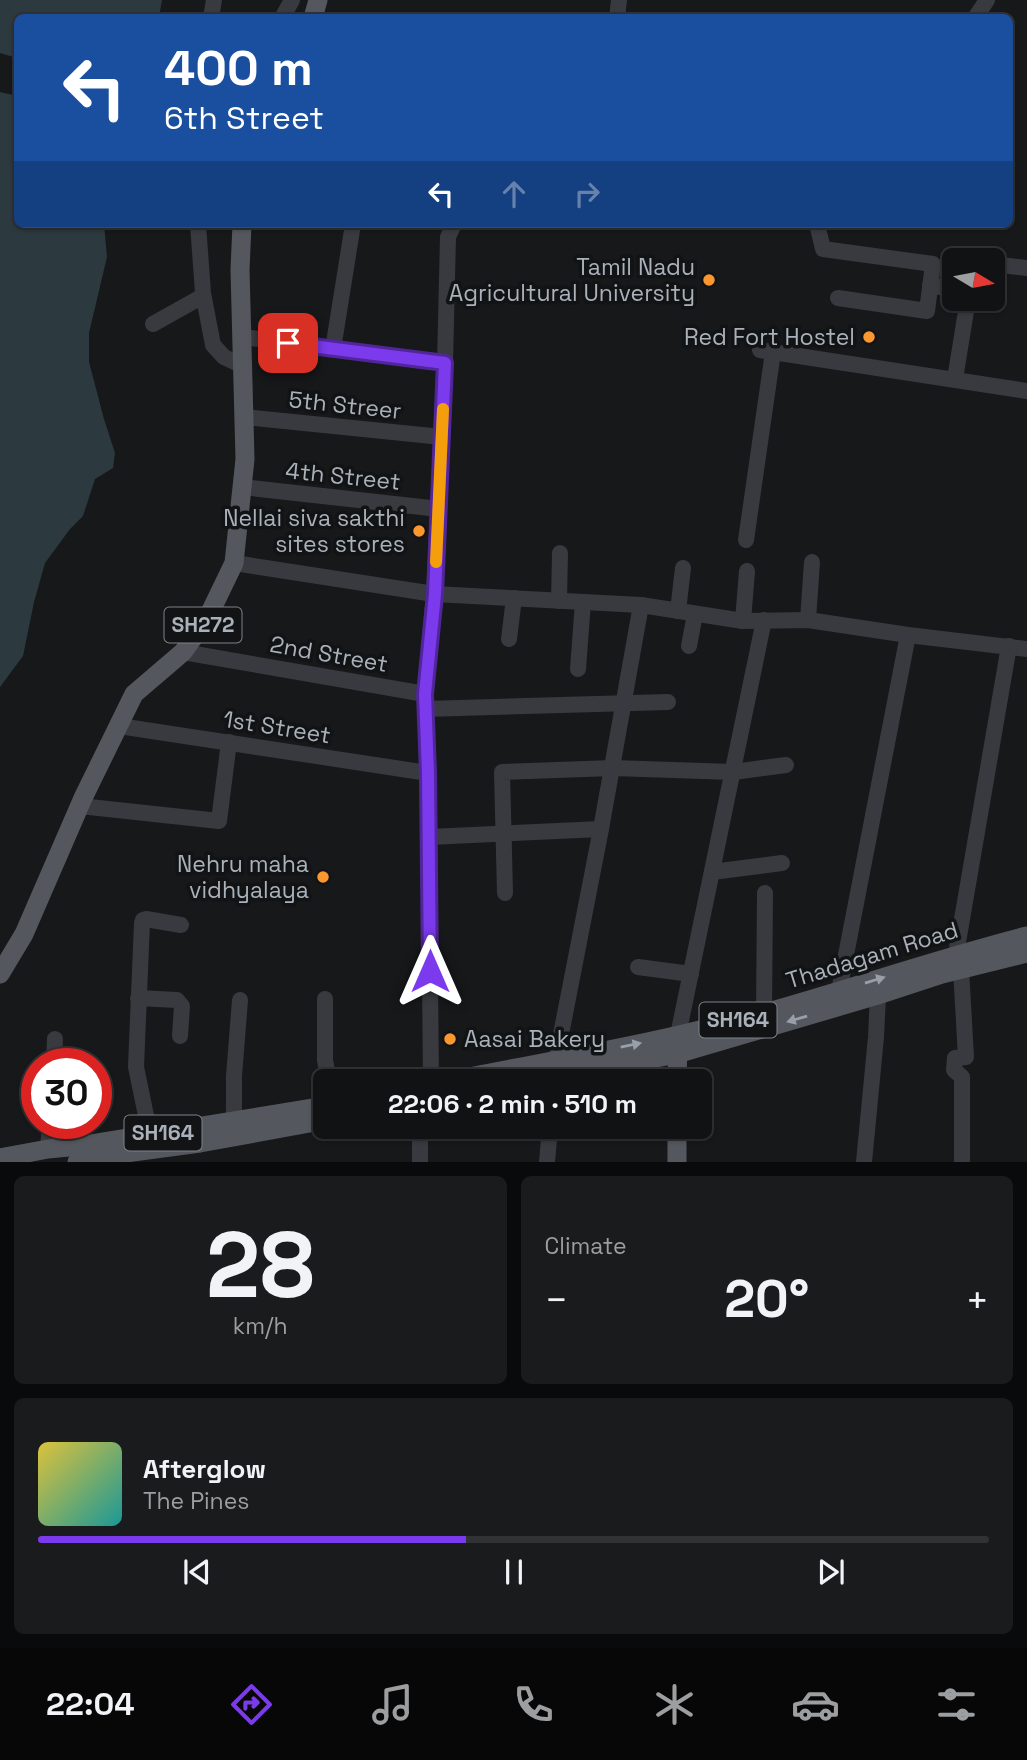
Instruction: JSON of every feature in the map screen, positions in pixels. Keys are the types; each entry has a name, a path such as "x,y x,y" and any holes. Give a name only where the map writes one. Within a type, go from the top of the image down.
{"main road":[{"name":"SH272","path":"0,974 24,934 80,806 134,694 183,652 207,619 234,563 245,459 240,270 242,228"},
{"name":"Thadagam Road","path":"572,1069 878,995 1027,936"},
{"name":"Thadagam Road","path":"677,1045 764,1013 839,990 959,962 1027,953"},
{"path":"677,1045 677,1069"},
{"name":"SH164","path":"0,1158 313,1108"},
{"name":"SH164","path":"77,1161 200,1143 313,1122"},
{"path":"677,1139 677,1161"}],"street":[{"path":"198,228 203,296 213,345 224,357 243,366"},
{"path":"333,349 352,228"},
{"path":"430,1069 429,836 425,702 435,594 448,237 452,228"},
{"path":"818,228 823,249 933,264 927,311 838,298"},
{"path":"1005,265 1027,268"},
{"path":"930,285 942,288"},
{"path":"153,324 203,296"},
{"path":"955,379 966,312"},
{"path":"243,337 445,363"},
{"path":"746,540 767,351 1027,391"},
{"name":"5th Streer","path":"244,417 442,437"},
{"name":"4th Street","path":"242,487 439,509"},
{"path":"559,601 560,553"},
{"path":"808,620 812,562"},
{"path":"234,563 435,594 641,605 743,621 808,620 1027,649"},
{"path":"678,611 683,568"},
{"path":"743,621 747,571"},
{"path":"509,639 513,598"},
{"path":"578,669 583,602"},
{"path":"555,1069 641,605"},
{"path":"688,646 695,614"},
{"path":"677,1045 764,620"},
{"path":"839,990 908,635"},
{"path":"962,1161 962,1077 954,1070 956,1058 966,1057 959,962 1009,646"},
{"name":"2nd Street","path":"183,652 425,702 668,702"},
{"name":"1st Street","path":"118,726 428,773"},
{"path":"80,806 219,821 229,742"},
{"path":"505,893 502,772 612,768 733,772 786,765"},
{"path":"429,836 601,829"},
{"path":"712,872 782,863"},
{"path":"764,1013 765,893"},
{"path":"150,1135 136,1067 143,920 181,925"},
{"path":"638,967 691,974"},
{"path":"864,1161 878,995"},
{"path":"138,998 180,1002 180,1036"},
{"path":"325,999 327,1069"},
{"path":"234,1122 234,1076 240,1000"},
{"path":"55,1039 55,1048"},
{"path":"48,1149 49,1139"},
{"path":"420,1139 420,1161"},
{"path":"547,1161 549,1139"}],"shaded area":[{"path":"0,0 162,0 160,14 14,14 14,57 0,53"},
{"path":"0,92 14,95 14,228 104,228 107,257 89,333 89,362 115,453 113,468 95,479 83,516 45,563 23,656 0,687"}],"slow traffic":[{"path":"436,562 443,409"}],"place":[{"name":"Tamil Nadu Agricultural University","path":"709,280"},
{"name":"Red Fort Hostel","path":"869,337"},
{"name":"Nellai siva sakthi sites stores","path":"419,531"},
{"name":"Nehru maha vidhyalaya","path":"323,877"},
{"name":"Aasai Bakery","path":"450,1039"}],"route":[{"path":"288,343 445,363 435,594 425,694 430,971"}]}
